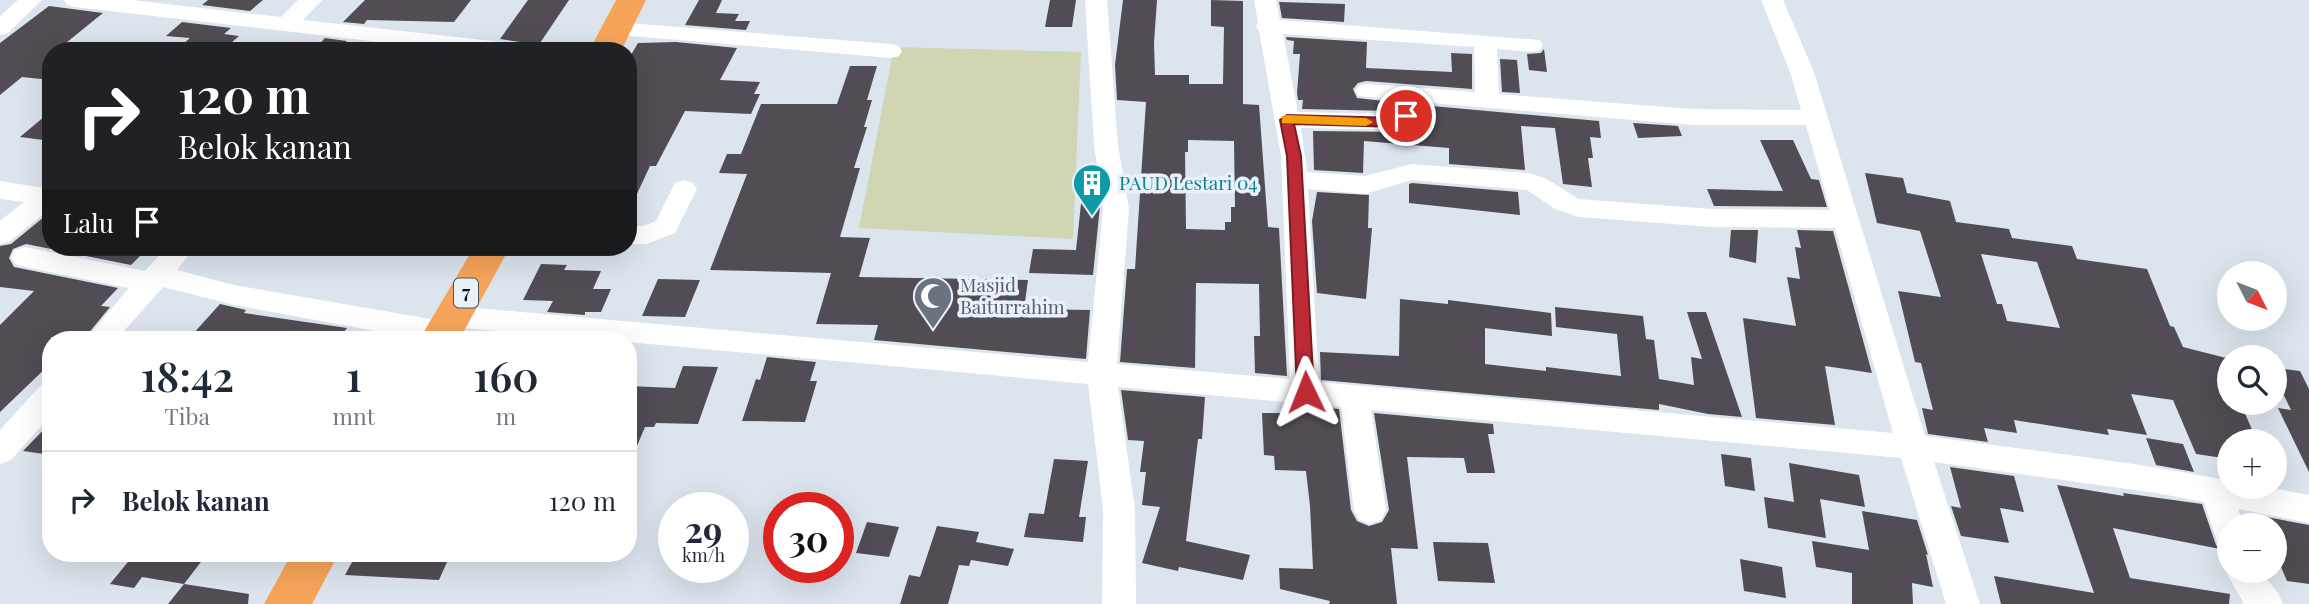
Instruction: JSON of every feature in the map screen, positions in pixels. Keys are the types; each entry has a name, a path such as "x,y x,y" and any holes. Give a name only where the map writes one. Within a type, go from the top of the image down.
{"highway":[{"path":"610,40 631,0"},
{"name":"7","path":"445,329 487,256"},
{"path":"287,604 311,562"}],"street":[{"path":"0,28 31,0"},
{"path":"75,0 166,5 285,26 435,42"},
{"path":"285,26 311,0"},
{"path":"1096,0 1106,145 1116,209 1101,374 1119,509 1119,604"},
{"path":"1265,0 1294,156 1306,392"},
{"path":"1772,0 1802,72 1913,447 1963,604"},
{"path":"1268,26 1532,45"},
{"path":"610,40 891,51"},
{"path":"1485,41 1488,101"},
{"path":"1367,91 1691,117 1816,118"},
{"path":"1287,120 1402,122 1406,116 1408,94"},
{"path":"1295,180 1365,185 1412,172 1529,182 1542,186 1560,203 1579,208 1712,218 1846,219"},
{"path":"637,235 646,235 666,228 684,189"},
{"path":"0,190 42,196"},
{"path":"0,235 42,202"},
{"path":"107,331 174,256"},
{"path":"25,257 234,295 445,329 474,331"},
{"path":"637,342 1101,374 1913,447 2216,490 2309,509"},
{"path":"1354,397 1370,510"},
{"path":"0,451 13,420 42,400"},
{"path":"2216,490 2223,513"},
{"path":"2248,583 2266,604"}],"green space":[{"path":"894,47 1081,52 1073,239 859,228"}],"building":[{"path":"208,0 263,0 250,11 202,5"},
{"path":"365,0 471,0 454,22 343,22"},
{"path":"528,0 569,0 541,42 500,39"},
{"path":"699,0 722,0 716,13 739,14 735,21 750,21 746,30 685,25"},
{"path":"1050,0 1076,0 1072,27 1045,27"},
{"path":"1123,0 1157,0 1155,75 1189,75 1189,84 1223,84 1224,27 1211,26 1211,0 1243,1 1243,104 1259,105 1268,227 1279,228 1287,376 1255,373 1254,336 1260,336 1259,284 1196,283 1195,368 1120,362 1127,269 1135,269 1146,102 1117,100 1115,65","holes":["1188,140 1234,141 1235,207 1231,207 1231,222 1225,222 1225,230 1186,229 1185,152 1188,152"]},
{"path":"1279,2 1345,4 1344,22 1282,18"},
{"path":"49,6 103,13 67,42 42,42 42,79 22,77 0,95 0,43"},
{"path":"182,22 231,28 224,34 239,36 232,42 185,42 190,38 166,36"},
{"path":"1286,37 1367,42 1366,68 1452,72 1451,53 1472,54 1472,89 1366,81 1358,83 1353,89 1357,98 1393,102 1392,111 1302,109 1303,100 1298,100 1297,93 1300,54 1293,54 1294,41 1287,40"},
{"path":"325,38 347,41 346,42 321,42"},
{"path":"676,42 737,48 720,80 760,82 754,94 760,94 751,114 685,111 656,166 650,166 637,194 637,45"},
{"path":"1544,49 1547,72 1529,70 1527,54 1541,53"},
{"path":"1500,59 1517,60 1520,93 1502,92"},
{"path":"850,66 877,66 867,100 872,100 864,127 867,127 854,168 860,168 840,237 870,238 859,277 1028,280 1024,309 1090,310 1086,359 874,340 878,325 816,324 831,273 710,270 747,174 719,173 727,154 741,154 761,104 837,104"},
{"path":"1421,105 1599,121 1601,138 1590,137 1593,158 1588,158 1592,187 1563,184 1555,128 1521,126 1525,170 1449,164 1449,148 1364,141 1363,173 1314,170 1313,131 1403,132 1416,125"},
{"path":"42,119 42,140 20,137"},
{"path":"1633,123 1678,126 1682,136 1638,138"},
{"path":"1760,140 1793,140 1811,179 1819,180 1827,207 1714,206 1707,189 1783,191"},
{"path":"1865,173 1903,178 1907,193 1950,201 1956,222 2009,229 2012,238 2072,246 2077,259 2147,269 2170,326 2174,327 2183,347 2217,356 2217,415 2246,415 2252,429 2217,429 2217,457 2196,454 2173,400 2131,394 2147,435 2107,429 2109,435 2014,420 2017,433 1984,428 1988,442 1928,434 1922,408 1933,410 1921,363 1915,362 1898,291 1941,297 1920,231 1877,223","holes":["1981,254 2037,262 2060,328 2007,321 2002,304 1997,304"]},
{"path":"1409,184 1518,192 1520,215 1409,203"},
{"path":"1317,192 1369,195 1368,228 1372,228 1366,299 1317,293 1312,221"},
{"path":"1082,195 1098,195 1100,206 1093,275 1029,273 1033,249 1076,250"},
{"path":"42,219 42,247 26,244 13,249 9,258 14,267 118,288 101,306 110,307 90,331 42,331 42,372 0,412 0,325 34,291 0,287 0,246 11,244"},
{"path":"1731,230 1758,230 1756,263 1729,257"},
{"path":"1797,230 1833,231 1872,373 1825,366 1835,425 1756,418 1743,318 1796,326 1787,277 1800,279 1795,247 1801,248"},
{"path":"86,256 140,256 131,265"},
{"path":"541,264 567,265 564,270 601,271 593,289 611,289 601,312 585,312 585,315 547,312 553,301 523,300"},
{"path":"658,279 700,280 685,317 642,316"},
{"path":"1400,299 1448,304 1448,300 1551,313 1552,336 1485,328 1485,364 1546,371 1546,367 1621,376 1617,334 1556,327 1555,307 1643,316 1646,339 1654,340 1659,379 1694,385 1691,357 1702,359 1687,312 1706,312 1742,417 1708,414 1659,404 1659,410 1321,380 1320,352 1399,356"},
{"path":"220,304 246,310 244,313 347,328 345,331 196,331"},
{"path":"767,357 816,362 810,381 817,381 805,422 742,421 756,379 760,380"},
{"path":"683,366 718,367 698,424 656,423 654,427 645,427 637,446 637,386 675,388"},
{"path":"2287,369 2300,371 2309,389 2309,472 2281,415 2287,415 2287,409 2291,410 2287,402"},
{"path":"1121,390 1205,397 1202,439 1198,439 1186,541 1250,555 1243,580 1179,567 1178,571 1142,563 1160,507 1142,505 1146,472 1140,472 1144,441 1128,440"},
{"path":"1303,406 1339,409 1351,510 1357,521 1369,526 1382,522 1389,510 1374,413 1493,424 1494,434 1488,434 1495,473 1467,473 1464,458 1407,457 1418,549 1391,548 1397,604 1329,604 1330,601 1280,589 1279,568 1313,569 1310,506 1306,471 1275,470 1274,456 1264,455 1262,413 1303,413"},
{"path":"42,431 42,454 23,451"},
{"path":"2146,438 2183,444 2194,472 2156,465"},
{"path":"1721,454 1751,458 1755,491 1725,486"},
{"path":"1054,459 1088,461 1079,517 1086,517 1083,542 1024,537 1029,513 1044,514"},
{"path":"1789,463 1859,475 1865,507 1820,499 1826,538 1768,528 1764,497 1794,502"},
{"path":"1950,467 2014,476 2024,512 2000,508 2009,543 1961,536 1951,506 1961,508"},
{"path":"2057,485 2124,496 2123,493 2202,504 2217,548 2113,528 2130,578 2230,594 2229,604 2001,604 1994,576 2094,593"},
{"path":"1862,511 1917,520 1928,555 1926,554 1933,587 1912,583 1913,604 1852,604 1852,573 1816,567 1812,541 1869,550"},
{"path":"2287,521 2309,525 2309,584 2287,581"},
{"path":"867,522 899,527 889,557 856,553"},
{"path":"937,526 979,532 976,542 1014,549 1008,566 971,560 969,566 959,565 948,604 900,604 909,575 920,577"},
{"path":"1433,542 1488,543 1495,583 1438,581"},
{"path":"1740,559 1782,567 1786,598 1744,591"},
{"path":"128,562 201,562 184,584 142,577 134,588 110,584"},
{"path":"352,562 447,562 439,580 345,575"},
{"path":"184,584 249,594 248,604 168,604"}],"slow traffic":[{"path":"1287,120 1366,122"}],"place":[{"name":"PAUD Lestari 04","path":"1092,217"},
{"name":"Masjid Baiturrahim","path":"933,330"}],"route":[{"path":"1306,392 1294,156 1287,120 1398,123 1405,120 1406,116"}]}
